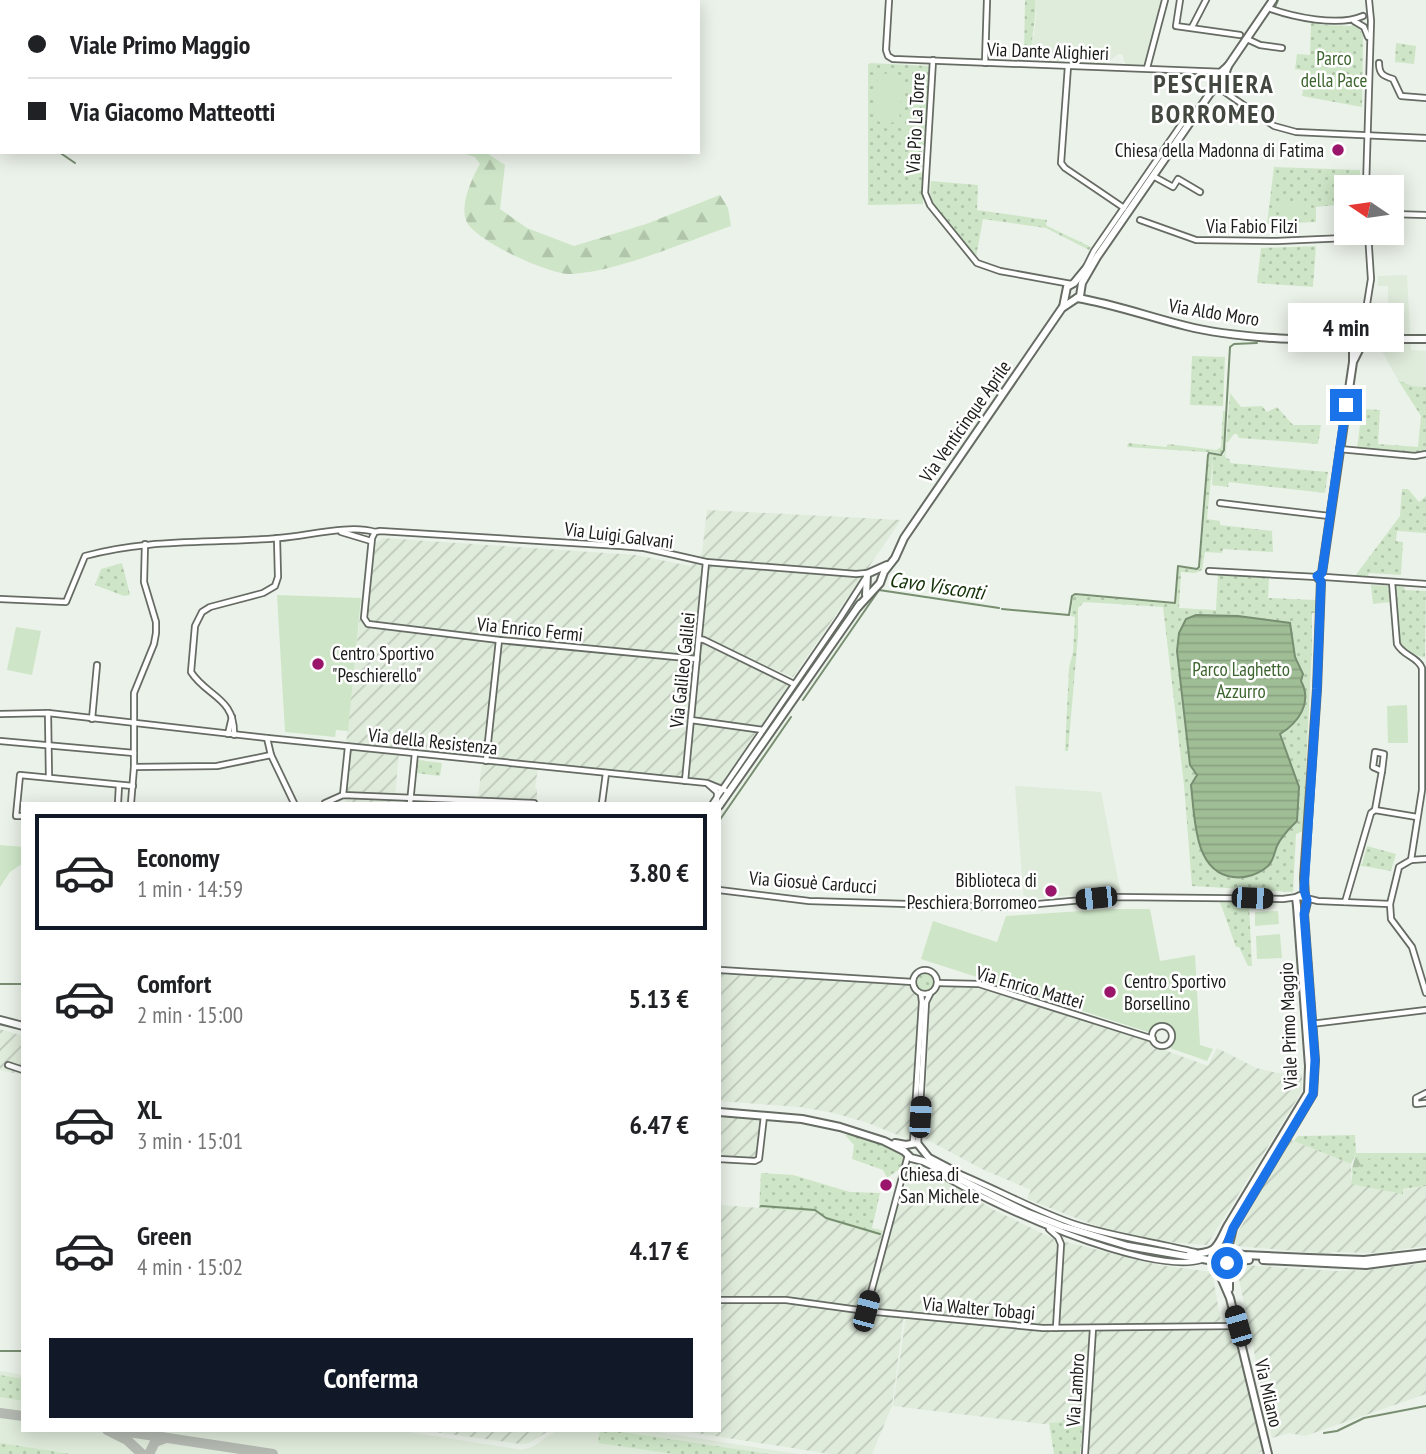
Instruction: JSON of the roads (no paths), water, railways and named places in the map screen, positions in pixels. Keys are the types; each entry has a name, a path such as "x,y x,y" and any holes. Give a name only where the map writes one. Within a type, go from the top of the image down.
{"main road":[{"path":"1071,296 1224,73 1243,37 1262,17 1273,0"},
{"path":"1071,296 1084,270 1097,257"},
{"path":"1077,286 1091,300"},
{"name":"Via Aldo Moro","path":"1071,296 1189,327 1286,338 1426,339"},
{"name":"Via Venticinque Aprile","path":"716,802 879,582 904,538 1071,296"},
{"path":"1301,901 1317,680 1321,577 1356,338"},
{"name":"Via Aldo Moro","path":"1356,338 1362,345 1378,339"},
{"path":"1353,362 1362,345"},
{"name":"Via Venticinque Aprile","path":"879,569 897,553"},
{"path":"879,569 879,582 871,586 866,578 879,569"},
{"name":"Via Venticinque Aprile","path":"858,607 867,592 866,578"},
{"name":"Viale Primo Maggio","path":"1229,1249 1233,1228 1313,1094 1301,901"},
{"path":"0,1020 21,1025"},
{"name":"Viale Primo Maggio","path":"1216,1248 1307,1097 1309,1024"},
{"path":"721,1110 819,1119 866,1130 913,1148 980,1188"},
{"path":"721,1110 840,1126 913,1148 921,1154 916,1158"},
{"path":"913,1148 916,1158"},
{"path":"916,1158 1026,1212 1062,1226 1112,1242 1175,1255 1202,1256 1223,1265 1229,1261 1358,1265 1426,1255"},
{"path":"1215,1262 1212,1255 1216,1248"},
{"path":"1202,1256 1216,1248 1229,1249 1248,1256 1364,1260 1426,1255"},
{"path":"1229,1249 1229,1261"},
{"name":"Via Milano","path":"1229,1261 1227,1272 1230,1298"},
{"name":"Via Milano","path":"1215,1262 1238,1326 1268,1454"}],"street":[{"name":"Via Dante Alighieri","path":"889,0 887,54 893,59 1224,73"},
{"path":"985,63 987,0"},
{"path":"1147,68 1165,0"},
{"path":"1180,0 1176,26 1243,37 1259,45 1282,48"},
{"path":"1192,27 1206,0"},
{"path":"1369,1 1362,16 1362,25 1369,38"},
{"path":"1366,175 1369,1"},
{"path":"1268,8 1304,18 1349,20 1362,25 1370,21"},
{"path":"1262,17 1283,13"},
{"path":"1349,20 1362,16 1370,21"},
{"name":"Via Pio La Torre","path":"933,60 925,193 927,200 977,264 994,270 1077,286"},
{"path":"1379,63 1380,73 1393,79 1401,96 1426,98"},
{"path":"1068,66 1061,163 1064,168 1124,208"},
{"path":"1209,71 1214,75 1216,84 1280,128 1296,132 1426,138"},
{"path":"1084,270 1094,251 1185,119 1190,122"},
{"path":"1153,176 1173,187 1178,179 1200,192"},
{"path":"1404,214 1426,215"},
{"name":"Via Fabio Filzi","path":"1140,220 1196,240 1277,241 1334,237"},
{"path":"1356,338 1371,279 1369,245"},
{"name":"Via Pio La Torre","path":"1049,282 1071,296"},
{"path":"1339,449 1415,456 1426,454"},
{"path":"1220,503 1329,516"},
{"name":"Via Luigi Galvani","path":"0,599 66,602 85,556 127,546 277,538 352,528 366,529 374,533 645,548 706,562 859,574 866,578"},
{"path":"364,538 363,532 366,529"},
{"name":"Via Luigi Galvani","path":"336,532 371,541"},
{"path":"371,541 374,533"},
{"path":"231,734 232,716 227,706 191,672 196,621 202,612 210,607 270,591 278,577 277,538"},
{"name":"Via Enrico Fermi","path":"371,541 364,618 365,622 373,625 697,659"},
{"path":"131,802 134,693 156,633 156,622 144,582 145,544"},
{"name":"Via Galileo Galilei","path":"685,781 706,562"},
{"path":"1209,571 1426,584"},
{"path":"726,790 763,730 866,578"},
{"path":"1392,582 1397,645 1403,652 1419,660 1422,668 1423,804 1417,817 1411,860"},
{"path":"699,639 794,684"},
{"path":"486,761 499,640"},
{"path":"92,719 97,665"},
{"path":"48,713 49,777"},
{"name":"Via della Resistenza","path":"0,715 48,713 348,747 707,783 726,790"},
{"path":"691,720 763,730"},
{"path":"267,738 271,755 294,802"},
{"path":"0,741 134,752"},
{"path":"343,795 348,747"},
{"path":"410,801 415,754"},
{"path":"134,767 213,766 271,755"},
{"path":"1345,902 1371,813 1375,810 1382,771"},
{"path":"602,802 606,773"},
{"path":"20,816 20,775 133,786"},
{"path":"707,783 716,790 716,802"},
{"path":"118,802 119,785"},
{"path":"327,802 343,795 410,801 487,802"},
{"path":"1375,810 1417,817"},
{"path":"1426,859 1411,860 1397,870 1390,904 1391,919 1412,947 1426,993"},
{"name":"Via Giosuè Carducci","path":"721,890 809,901 1006,907 1116,897 1283,899 1390,904"},
{"name":"Via Enrico Mattei","path":"721,970 913,982 915,975 926,970 936,975 937,983 979,984 1153,1040"},
{"path":"913,982 922,1002 913,1148"},
{"path":"866,1311 901,1177 913,1148 926,1002 937,983"},
{"path":"920,994 930,994"},
{"path":"1309,1024 1426,1010"},
{"path":"1158,1027 1167,1027 1171,1032 1171,1039 1167,1044 1160,1045 1153,1040 1152,1033 1158,1027"},
{"path":"8,1065 21,1069"},
{"path":"1426,1093 1416,1098 1416,1104 1426,1104"},
{"path":"721,1159 755,1161 760,1158 764,1116"},
{"path":"901,1177 916,1158"},
{"path":"930,1164 944,1175 1040,1223 1077,1237 1123,1251 1185,1263 1202,1256"},
{"path":"955,1172 1075,1224 1121,1238 1202,1256"},
{"path":"1040,1223 1058,1237 1061,1251 1056,1328"},
{"path":"1061,1251 1068,1240 1077,1237"},
{"name":"Via Walter Tobagi","path":"721,1300 786,1300 866,1311 1056,1328 1238,1326"},
{"name":"Via Lambro","path":"1085,1454 1093,1328"}],"waterway":[{"path":"1275,7 1278,0"},
{"path":"62,154 75,163"},
{"path":"1002,609 1069,615 1072,596 1075,594 1175,603 1178,566 1199,567 1208,455 1221,455 1224,450 1230,347 1234,344 1257,343"},
{"name":"Cavo Visconti","path":"803,700 879,590 999,608"},
{"path":"721,818 791,717"},
{"path":"0,984 21,984"},
{"path":"761,1206 815,1210 826,1218 880,1234"},
{"path":"0,1351 21,1351"},
{"path":"1324,1433 1337,1431 1364,1418 1426,1406"}],"place":[{"name":"Chiesa della Madonna di Fatima","path":"1338,150"},
{"name":"Centro Sportivo \"Peschierello\"","path":"318,664"},
{"name":"Biblioteca di Peschiera Borromeo","path":"1051,891"},
{"name":"Centro Sportivo Borsellino","path":"1110,992"},
{"name":"Chiesa di San Michele","path":"886,1185"}],"district":[{"name":"PESCHIERA BORROMEO","path":"1214,99"}],"park label":[{"name":"Parco della Pace","path":"1334,69"},
{"name":"Parco Laghetto Azzurro","path":"1241,680"}]}
